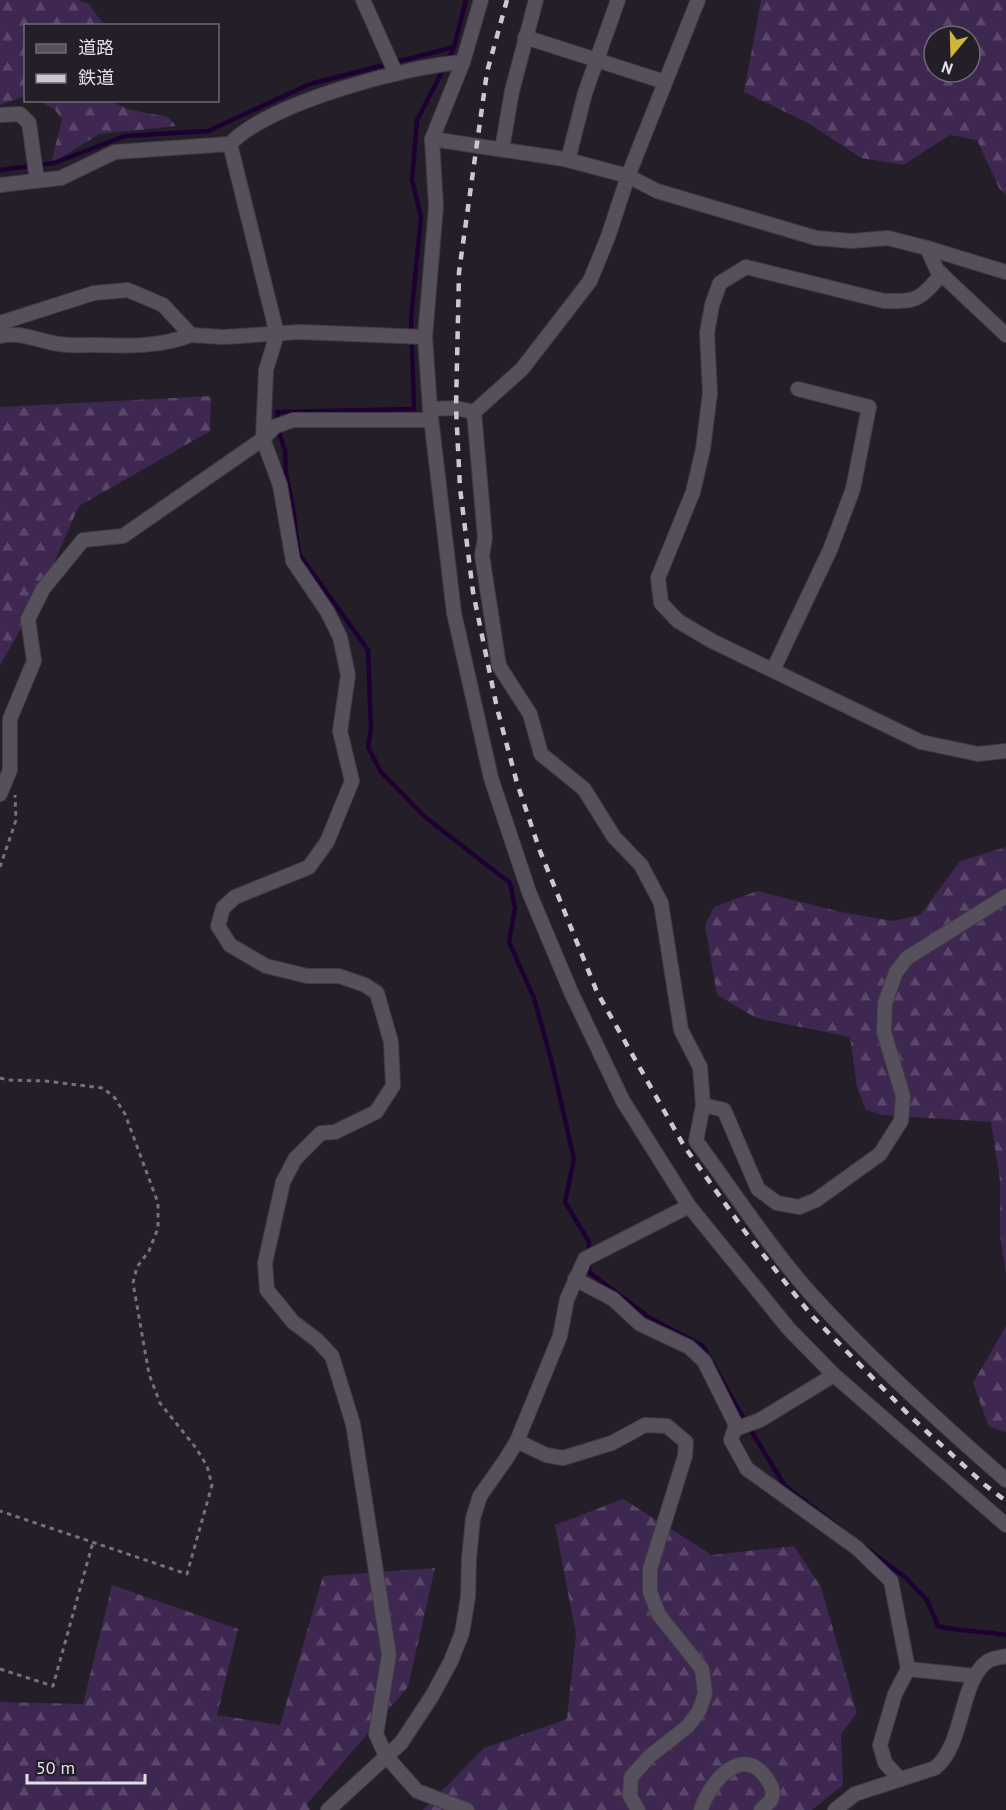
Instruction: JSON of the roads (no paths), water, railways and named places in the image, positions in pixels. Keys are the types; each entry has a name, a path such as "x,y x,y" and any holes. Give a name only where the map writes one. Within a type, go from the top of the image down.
{"street":[{"path":"363,0 396,74"},
{"path":"481,0 463,62 432,139 436,206 425,337 430,415 454,614 491,778 529,892 571,992 623,1101 688,1206 789,1329 834,1375 1006,1525"},
{"path":"502,149 512,92 536,0"},
{"path":"568,160 576,125 618,0"},
{"path":"474,412 522,369 590,281 695,1"},
{"path":"525,37 665,82"},
{"path":"0,185 61,178 114,152 230,144 239,134 275,114 331,93 436,64 463,62"},
{"path":"0,115 20,114 29,123 37,180"},
{"path":"432,139 568,160 628,176 657,191 816,238 851,241 888,238 1006,272"},
{"path":"230,144 277,334 266,370 263,439 280,485 293,561 327,611 340,637 348,675 340,731 352,782 327,842 309,867 235,897 223,908 218,926 230,945 266,966 307,976 339,976 377,993 391,1042 393,1086 376,1112 335,1132 321,1133 295,1159 283,1182 265,1263 267,1290 293,1323 317,1340 332,1356 353,1424 389,1655 376,1734 386,1756 417,1791 467,1810"},
{"path":"927,248 937,270 1006,335"},
{"path":"942,274 922,296 906,302 884,302 746,267 720,283 712,304 706,333 710,393 703,449 693,492 658,578 661,603 678,621 712,641 921,742 978,753 1006,751"},
{"path":"0,323 94,293 128,290 163,305 191,335"},
{"path":"0,336 8,334 29,336 59,344 133,346 171,343 191,335 224,337 300,332 425,337"},
{"path":"773,670 830,550 853,489 869,406 798,389"},
{"path":"0,794 10,770 10,719 34,661 28,619 43,589 83,540 123,536 263,439 274,426 293,420 430,415 456,408 474,412"},
{"path":"474,412 484,538 482,555 499,666 530,714 541,754 584,789 614,837 641,865 661,903 681,1030 700,1067 703,1105 696,1141 810,1293 892,1379 1006,1480"},
{"path":"703,1105 724,1110 758,1189 777,1203 799,1207 816,1200 880,1154 901,1121 903,1096 884,1032 885,1003 896,972 907,958 1006,896"},
{"path":"328,1810 401,1743 432,1696 451,1661 462,1633 468,1597 469,1559 474,1518 480,1496 517,1441 560,1336 567,1299 585,1259 688,1206"},
{"path":"575,1279 613,1299 640,1324 689,1347 704,1360 736,1425 731,1440 747,1469 857,1548 891,1581 908,1669 895,1694 880,1745 885,1763 900,1779"},
{"path":"735,1429 760,1420 834,1375"},
{"path":"517,1441 546,1455 563,1458 612,1443 645,1425 667,1426 686,1442 685,1456 650,1569 650,1592 659,1615 702,1669 705,1694 699,1711 688,1726 650,1756 631,1778 630,1796 638,1810"},
{"path":"835,1810 855,1794 935,1768 945,1760 975,1676 988,1661 1006,1656"},
{"path":"908,1669 975,1676"},
{"path":"700,1810 705,1795 723,1772 740,1764 755,1766 764,1774 772,1788 771,1800 761,1810"}],"waterway":[{"path":"448,60 454,47 466,0"},
{"path":"0,170 54,163 125,136 208,131 310,84 454,47"},
{"path":"444,68 417,120 412,180 421,217 411,319 414,409 277,412 280,436 285,450 286,474 299,554 368,650 371,729 368,747 381,772 425,817 510,883 515,908 509,942 534,998 552,1063 574,1159 565,1202 589,1242 589,1272 650,1318 703,1346 785,1486 840,1528"},
{"path":"861,1544 906,1578 927,1600 938,1626 1006,1635"}],"railway":[{"path":"507,0 487,72 459,272 456,408 460,488 473,592 497,708 517,783 540,851 597,992 684,1146 746,1233 812,1316 912,1418 985,1485 1006,1501"}]}
